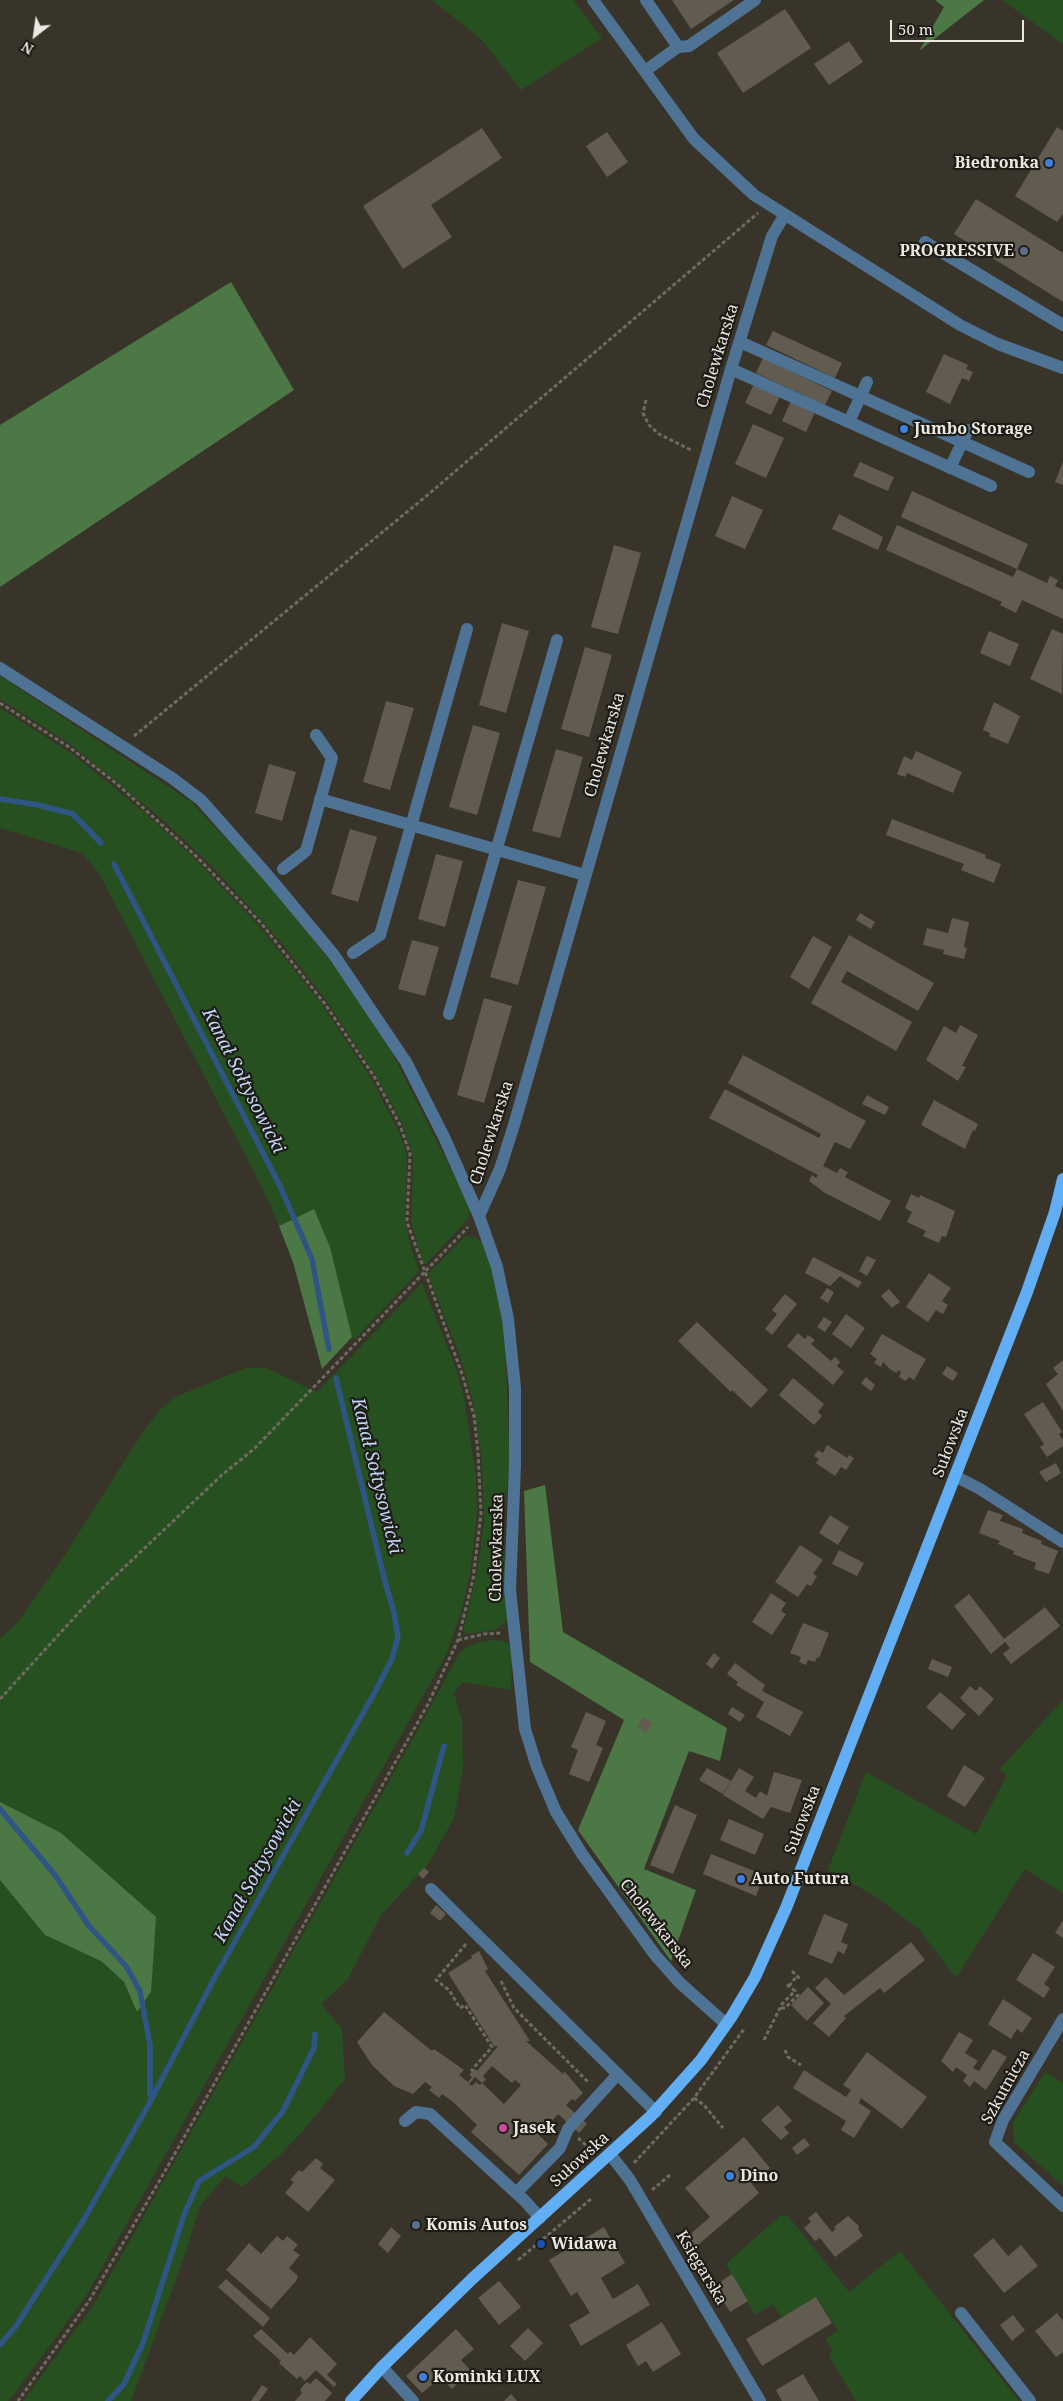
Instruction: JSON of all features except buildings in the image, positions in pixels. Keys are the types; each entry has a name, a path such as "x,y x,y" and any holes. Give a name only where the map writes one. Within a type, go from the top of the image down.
{"main road":[{"name":"Sułowska","path":"351,2401 472,2279 656,2112 701,2060 755,1977 786,1908 1027,1292 1055,1212 1063,1179"}],"street":[{"path":"592,0 694,139 739,183 784,216 960,325 998,344 1063,368"},
{"path":"646,0 678,47"},
{"path":"645,71 678,47 689,46 755,0"},
{"name":"Cholewkarska","path":"726,2024 680,1983 655,1955 582,1854 556,1812 537,1767 525,1729 510,1590 515,1465 515,1388 508,1319 497,1267 479,1216 500,1169 731,369 772,236 784,216"},
{"path":"925,242 1063,325"},
{"path":"740,342 1029,472"},
{"path":"731,369 991,486"},
{"path":"849,422 867,382"},
{"path":"950,468 968,430"},
{"path":"353,953 380,935 467,629"},
{"path":"450,1014 557,640"},
{"path":"0,668 172,778 201,800 270,878 334,955 406,1062 444,1137 479,1216"},
{"path":"283,869 306,851 332,758 316,735"},
{"path":"320,799 585,875"},
{"path":"955,1476 980,1489 1063,1542"},
{"path":"431,1889 656,2112"},
{"name":"Szkutnicza","path":"1063,2019 1003,2120 995,2142 1063,2206"},
{"path":"516,2193 560,2148 568,2129 618,2074"},
{"path":"405,2121 416,2112 430,2114 516,2193 540,2218"},
{"name":"Księgarska","path":"610,2154 630,2180 760,2401"},
{"path":"961,2313 1030,2401"},
{"path":"382,2368 413,2401"}],"path":[{"path":"139,732 424,498 750,222 767,204"},
{"path":"646,400 643,413 654,429 680,445 706,455"},
{"path":"0,703 69,747 157,819 261,923 325,1004 375,1078 400,1125 410,1154 408,1222 424,1273 462,1374 474,1416 481,1514 473,1580 458,1640 428,1704 160,2180 89,2301 18,2401"},
{"path":"0,1699 94,1596 223,1474 254,1448 479,1216"},
{"path":"458,1640 484,1634 514,1632"},
{"path":"471,1938 436,1980 449,1990 460,2008 465,2005 492,2047 471,2071"},
{"path":"792,1971 801,1980"},
{"path":"498,1974 514,2008 594,2088"},
{"path":"789,1986 797,1976"},
{"path":"780,2008 785,2008 800,1994 785,1983"},
{"path":"764,2040 780,2008 795,1991"},
{"path":"785,2050 788,2057 801,2065"},
{"path":"694,2098 704,2105 723,2128"},
{"path":"576,2136 589,2148"},
{"path":"651,2190 670,2175"},
{"path":"512,2265 591,2199"}],"green space":[{"path":"432,0 573,0 602,38 521,90 482,40"},
{"path":"935,0 984,0 919,51 944,7"},
{"path":"1002,0 1063,0 1063,44"},
{"path":"231,282 294,390 0,587 0,425"},
{"path":"0,676 190,801 265,879 342,976 381,1031 471,1209 468,1219 426,1264 423,1264 411,1222 413,1156 402,1123 376,1076 326,1000 280,941 212,866 165,822 70,744 0,699"},
{"path":"0,708 71,753 143,811 193,857 258,925 321,1003 370,1077 399,1132 407,1155 405,1220 409,1241 419,1271 355,1339 352,1337 330,1247 313,1209 279,1226 265,1193 99,873 82,853 0,828"},
{"path":"314,1209 330,1247 352,1337 322,1369 293,1262 279,1226"},
{"path":"464,1237 475,1237 484,1244 493,1271 504,1324 510,1467 503,1519 507,1621 495,1630 466,1634 463,1631 477,1572 484,1523 482,1460 472,1398 460,1357 428,1274"},
{"path":"422,1283 455,1366 464,1397 476,1477 477,1514 470,1574 461,1613 446,1655 86,2296 15,2393 8,2401 0,2401 0,1880 45,1935 101,1961 124,1982 137,2012 151,1992 26,1817 0,1802 0,1639 18,1622 63,1558 143,1432 161,1409 175,1397 246,1368 266,1368 317,1392"},
{"path":"545,1485 563,1632 727,1728 720,1761 689,1751 644,1869 696,1890 671,1961 578,1830 624,1720 530,1662 524,1491"},
{"path":"504,1641 509,1644 512,1653 511,1690 463,1682 454,1693 462,1721 463,1768 454,1818 429,1863 381,1915 348,1979 321,2004 342,2029 345,2079 302,2132 280,2155 242,2187 225,2176 199,2208 186,2252 131,2401 23,2401 93,2306 460,1652 479,1642"},
{"path":"1063,1700 1063,1893 1025,1869 956,1978 919,1929 873,1895 828,1870 866,1772 976,1834 1007,1775 999,1770"},
{"path":"0,1802 61,1833 156,1917 151,1992 137,2012 124,1982 101,1961 45,1935 0,1880"},
{"path":"1045,2072 1063,2083 1063,2186 1014,2142 1013,2122"},
{"path":"781,2215 788,2216 849,2292 900,2251 1019,2401 856,2401 829,2356 832,2349 825,2339 838,2331 817,2297 782,2318 773,2304 755,2315 726,2264"}],"waterway":[{"name":"Kanał Sołtysowicki","path":"0,799 38,805 73,814 101,843"},
{"name":"Kanał Sołtysowicki","path":"114,864 280,1186 312,1259 329,1349"},
{"name":"Kanał Sołtysowicki","path":"0,2345 16,2326 83,2221 149,2104 215,1977 392,1659 398,1637 394,1612 385,1582 336,1378"},
{"path":"407,1853 421,1831 444,1746"},
{"path":"0,1809 55,1875 89,1926 126,1966 140,1991 150,2045 150,2095"},
{"path":"108,2401 124,2384 143,2343 184,2215 199,2181 254,2147 283,2111 314,2048 315,2034"}],"place":[{"name":"Biedronka","path":"1049,163"},
{"name":"PROGRESSIVE","path":"1024,251"},
{"name":"Jumbo Storage","path":"904,429"},
{"name":"Auto Futura","path":"741,1879"},
{"name":"Jasek","path":"503,2128"},
{"name":"Dino","path":"730,2176"},
{"name":"Komis Autos","path":"416,2225"},
{"name":"Widawa","path":"541,2244"},
{"name":"Kominki LUX","path":"423,2377"}]}
